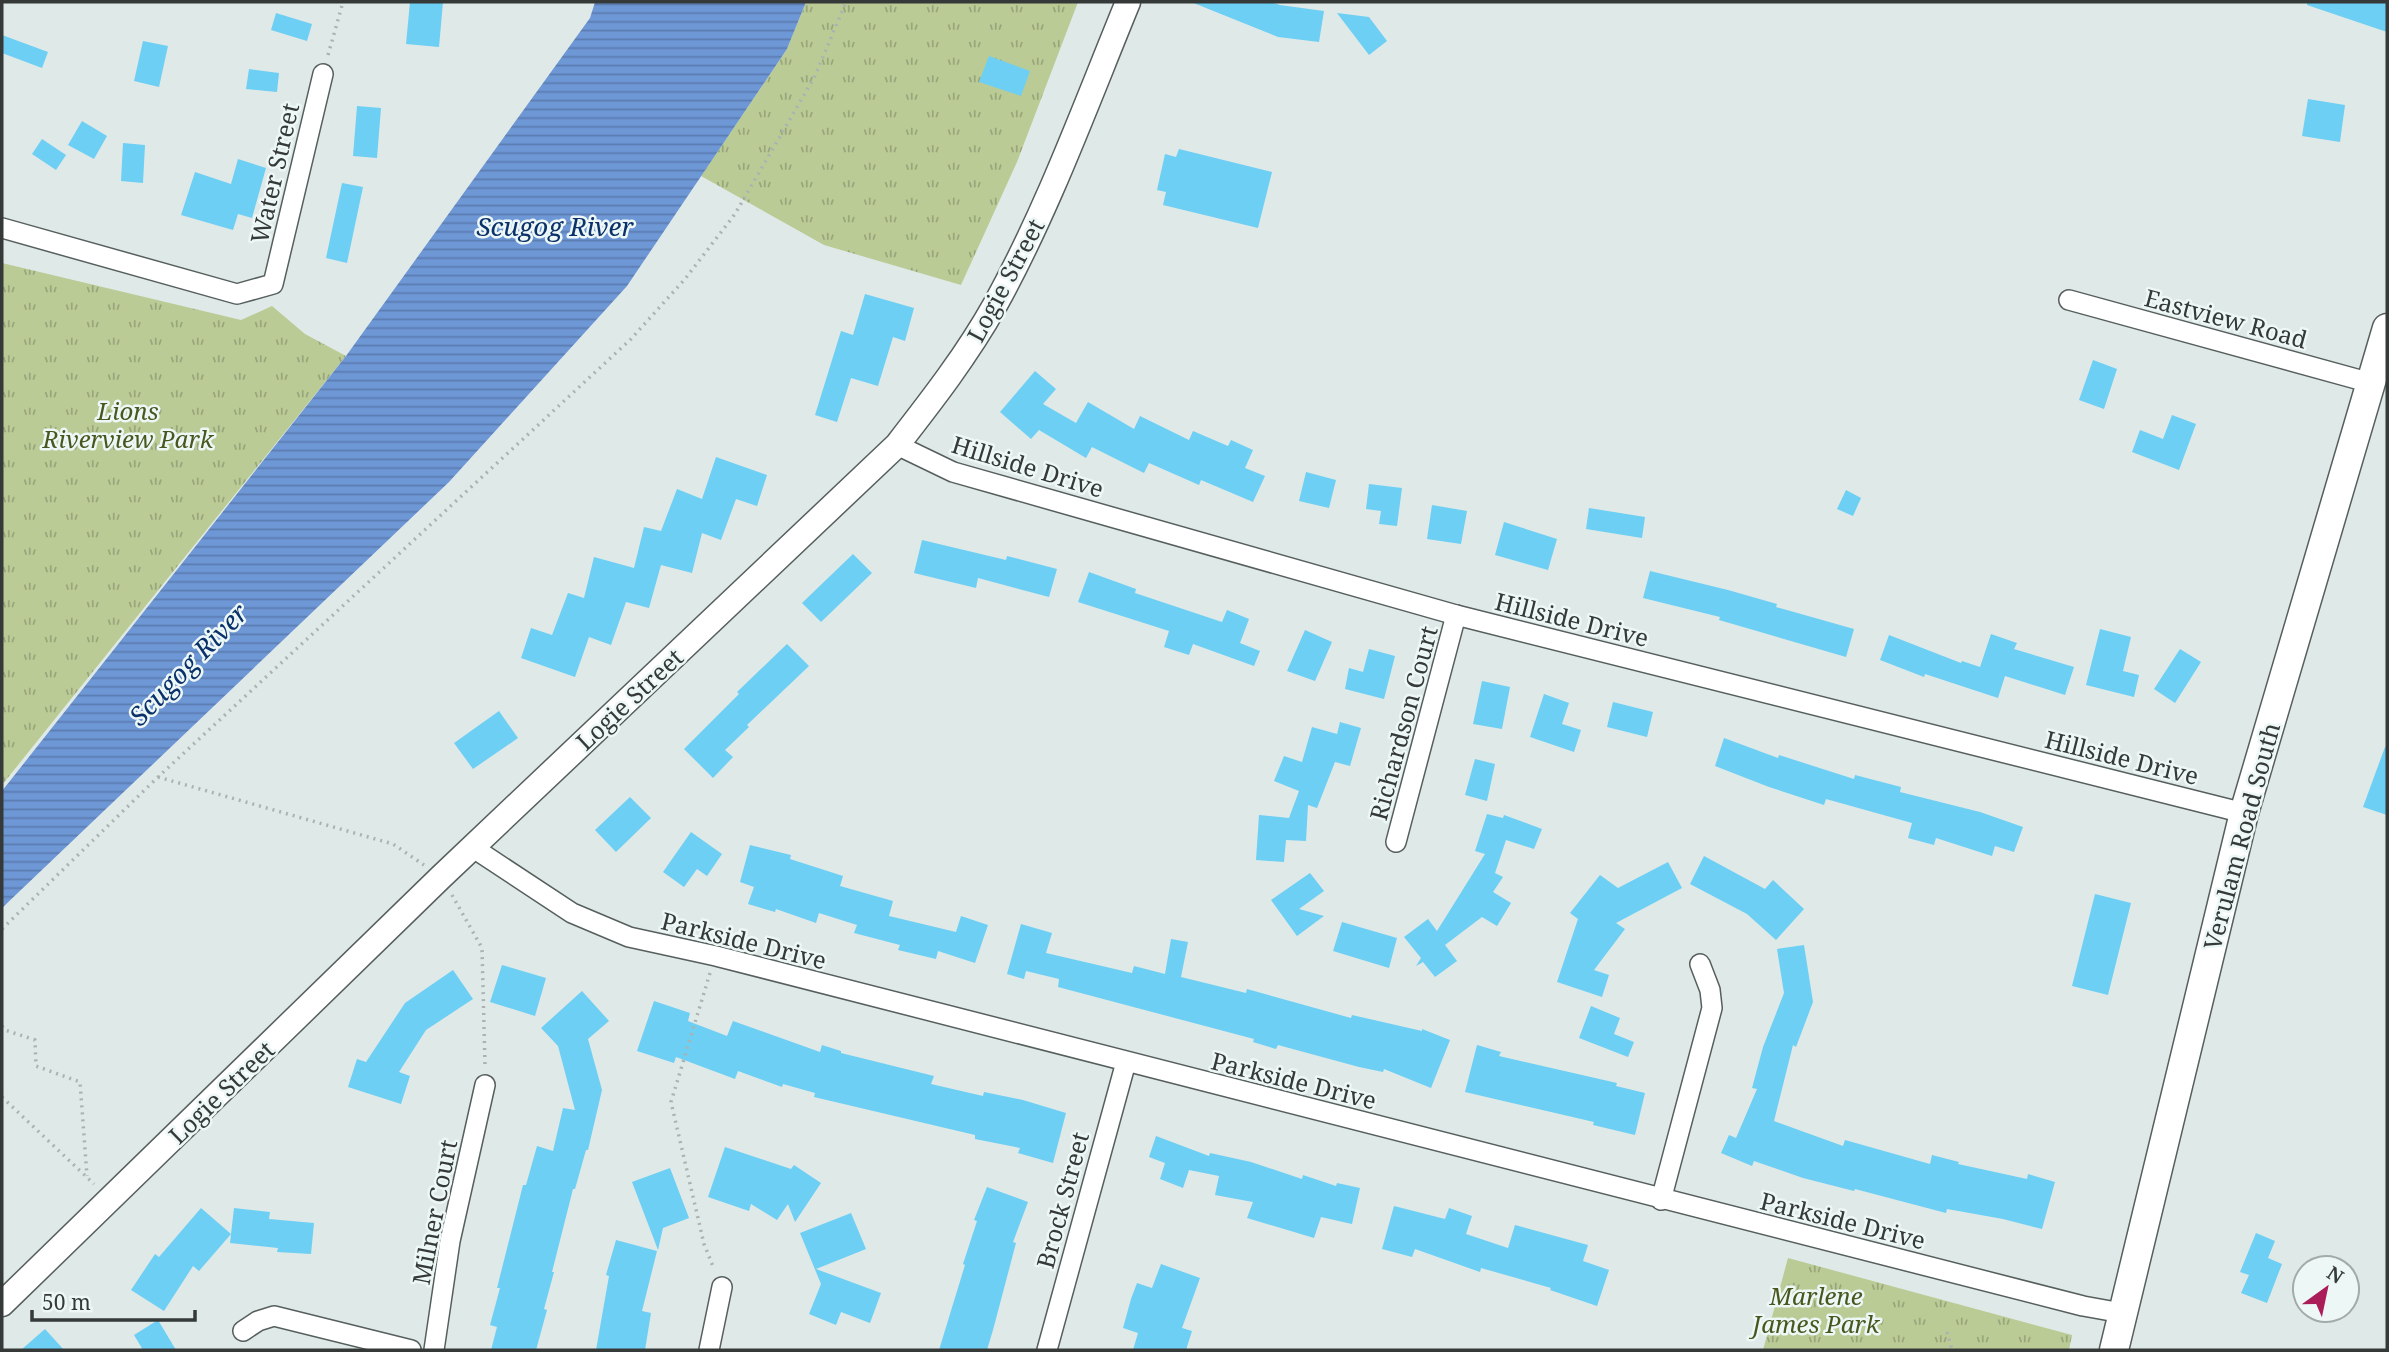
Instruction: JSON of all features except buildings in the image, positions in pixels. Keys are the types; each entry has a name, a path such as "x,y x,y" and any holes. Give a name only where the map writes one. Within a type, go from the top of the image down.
{"main road":[{"name":"Verulam Road South","path":"2114,1350 2244,813 2387,328"}],"street":[{"name":"Logie Street","path":"2,1304 472,847 897,445 953,374 994,307 1031,237 1128,2"},
{"name":"Water Street","path":"2,228 237,294 273,284 323,74"},
{"name":"Eastview Road","path":"2069,300 2371,383"},
{"name":"Hillside Drive","path":"897,445 953,472 1456,615 2244,813"},
{"name":"Richardson Court","path":"1396,842 1456,615"},
{"name":"Parkside Drive","path":"472,847 572,913 629,937 716,956 1661,1200 2083,1306 2123,1313"},
{"path":"1661,1200 1713,1007 1700,964"},
{"name":"Brock Street","path":"1048,1350 1126,1062"},
{"name":"Milner Court","path":"434,1350 450,1241 485,1085"},
{"path":"709,1350 722,1287"},
{"path":"243,1331 258,1321 275,1316 411,1350"}],"path":[{"path":"323,74 343,2"},
{"path":"2,929 158,777 631,339 685,279 742,202 815,76 846,2"},
{"path":"158,777 393,844 441,877 482,948 485,1085"},
{"path":"716,956 671,1102 704,1244 722,1287"},
{"path":"2,1026 5,1030 35,1040 36,1066 80,1082 87,1176 2,1097"},
{"path":"1947,1332 1952,1350"}],"green space":[{"path":"806,2 1078,2 1017,162 961,285 824,245 701,176 787,49"},
{"name":"Lions Riverview Park","path":"2,263 241,320 272,306 305,334 346,356 2,785"},
{"name":"Marlene James Park","path":"1788,1258 2072,1335 2069,1350 1763,1350"}],"water":[{"name":"Scugog River","path":"595,2 806,2 787,49 627,286 449,482 2,908 2,791 346,356 590,18"}]}
